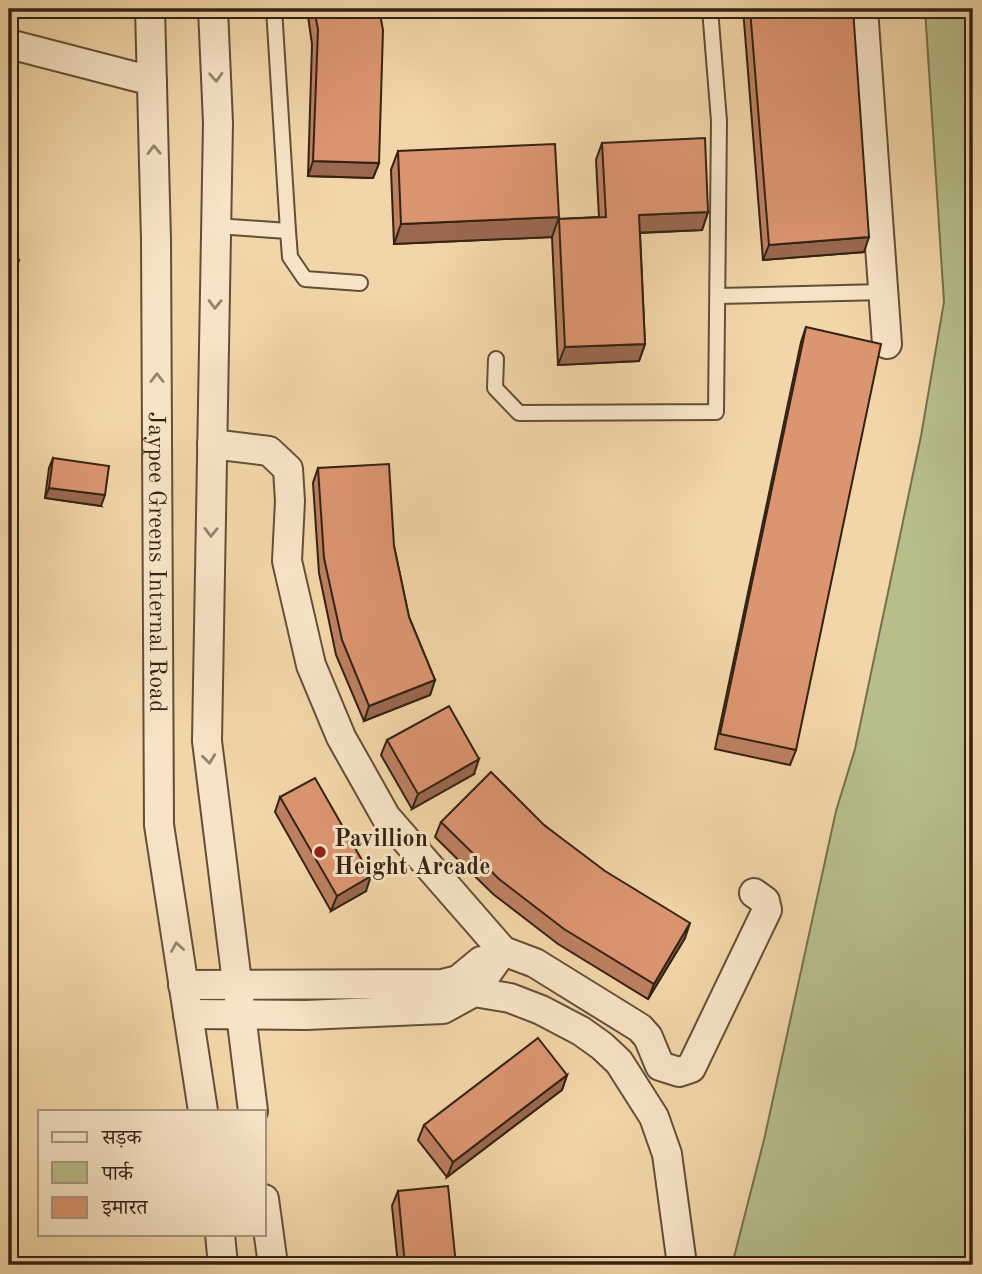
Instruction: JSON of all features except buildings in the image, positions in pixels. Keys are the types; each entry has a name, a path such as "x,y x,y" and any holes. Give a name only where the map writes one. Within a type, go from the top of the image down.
{"street":[{"name":"Jaypee Greens Internal Road","path":"150,9 156,254 159,825 203,1110"},
{"name":"Jaypee Greens Internal Road","path":"213,9 218,123 207,741 253,1110"},
{"path":"863,9 887,344"},
{"path":"9,44 152,80"},
{"path":"212,444 269,451 288,469 290,501 287,561 311,665 341,737 386,817 500,948 535,963 640,1028 648,1037 660,1066 679,1072 691,1068 767,910 765,901 754,893"},
{"path":"183,985 442,984 458,980 500,948"},
{"path":"188,1014 306,1016 443,1009 474,992 500,948"},
{"path":"474,992 510,998 541,1010 581,1031 619,1062 654,1117 667,1154 682,1265"},
{"path":"266,1214 273,1265"},
{"path":"220,1236 223,1265"}],"lane":[{"path":"274,9 290,257 305,279 360,283"},
{"path":"496,359 495,388 519,413 716,412 719,121 710,9"},
{"path":"216,226 288,231"},
{"path":"718,296 883,292"}],"green space":[{"path":"925,9 973,9 973,1265 732,1265 764,1140 836,811 855,749 921,436 944,302"}],"place":[{"name":"Pavillion Height Arcade","path":"320,852"}]}
